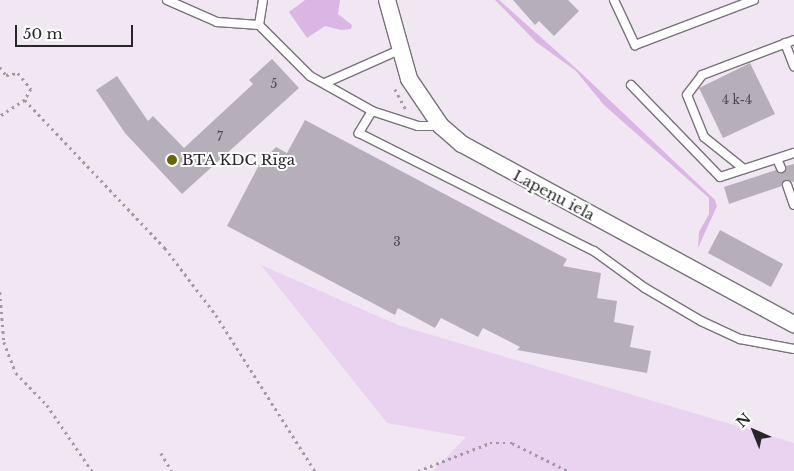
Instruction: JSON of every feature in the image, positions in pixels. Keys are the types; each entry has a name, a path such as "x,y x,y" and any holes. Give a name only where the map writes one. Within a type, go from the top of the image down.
{"street":[{"name":"Lapeņu iela","path":"386,0 409,79 441,126 480,155 794,324"}],"lane":[{"path":"167,0 217,22 259,25 310,76 372,111 418,126 441,126"},
{"path":"259,25 263,0"},
{"path":"614,0 635,45 754,0"},
{"path":"744,169 704,137 686,95 702,75 794,40"},
{"path":"785,43 794,66"},
{"path":"325,83 399,50"},
{"path":"630,85 720,178 794,153"},
{"path":"372,111 359,133 594,252 645,288 701,321 740,340 794,349"},
{"path":"777,159 781,168"},
{"path":"787,184 794,204"}],"path":[{"path":"0,67 6,75 18,73 30,89 25,100 0,116"},
{"path":"25,100 165,248 216,315 315,471"},
{"path":"0,292 4,308 4,342 16,372 47,405 92,471"},
{"path":"418,471 497,443 512,443 568,471"},
{"path":"161,453 172,471"}],"shaded area":[{"path":"305,0 340,0 338,14 352,25 351,29 341,30 325,26 307,38 289,12"},
{"path":"495,0 499,0 580,72 715,200 717,206 698,248 699,232 709,214 709,198 604,105 576,71 536,42"},
{"path":"261,265 398,325 794,443 794,471 433,471 466,437 387,423"}],"building":[{"path":"513,0 568,0 579,11 554,36 539,21 535,25"},
{"path":"272,59 299,88 182,194 125,133 96,90 117,76 148,121 153,116 184,148 253,84 249,80"},
{"path":"750,63 775,114 723,138 699,88"},
{"path":"305,120 567,259 563,266 601,273 597,298 617,301 614,322 634,326 630,347 651,351 647,373 517,350 520,347 483,328 478,337 441,318 435,328 398,308 395,315 227,226 260,163 276,147 287,153"},
{"path":"794,164 794,182 786,180 782,186 729,204 724,187 776,170 783,173 786,166"},
{"path":"720,230 783,264 771,287 708,253"}],"place":[{"name":"BTA KDC Rīga","path":"172,160"}]}
